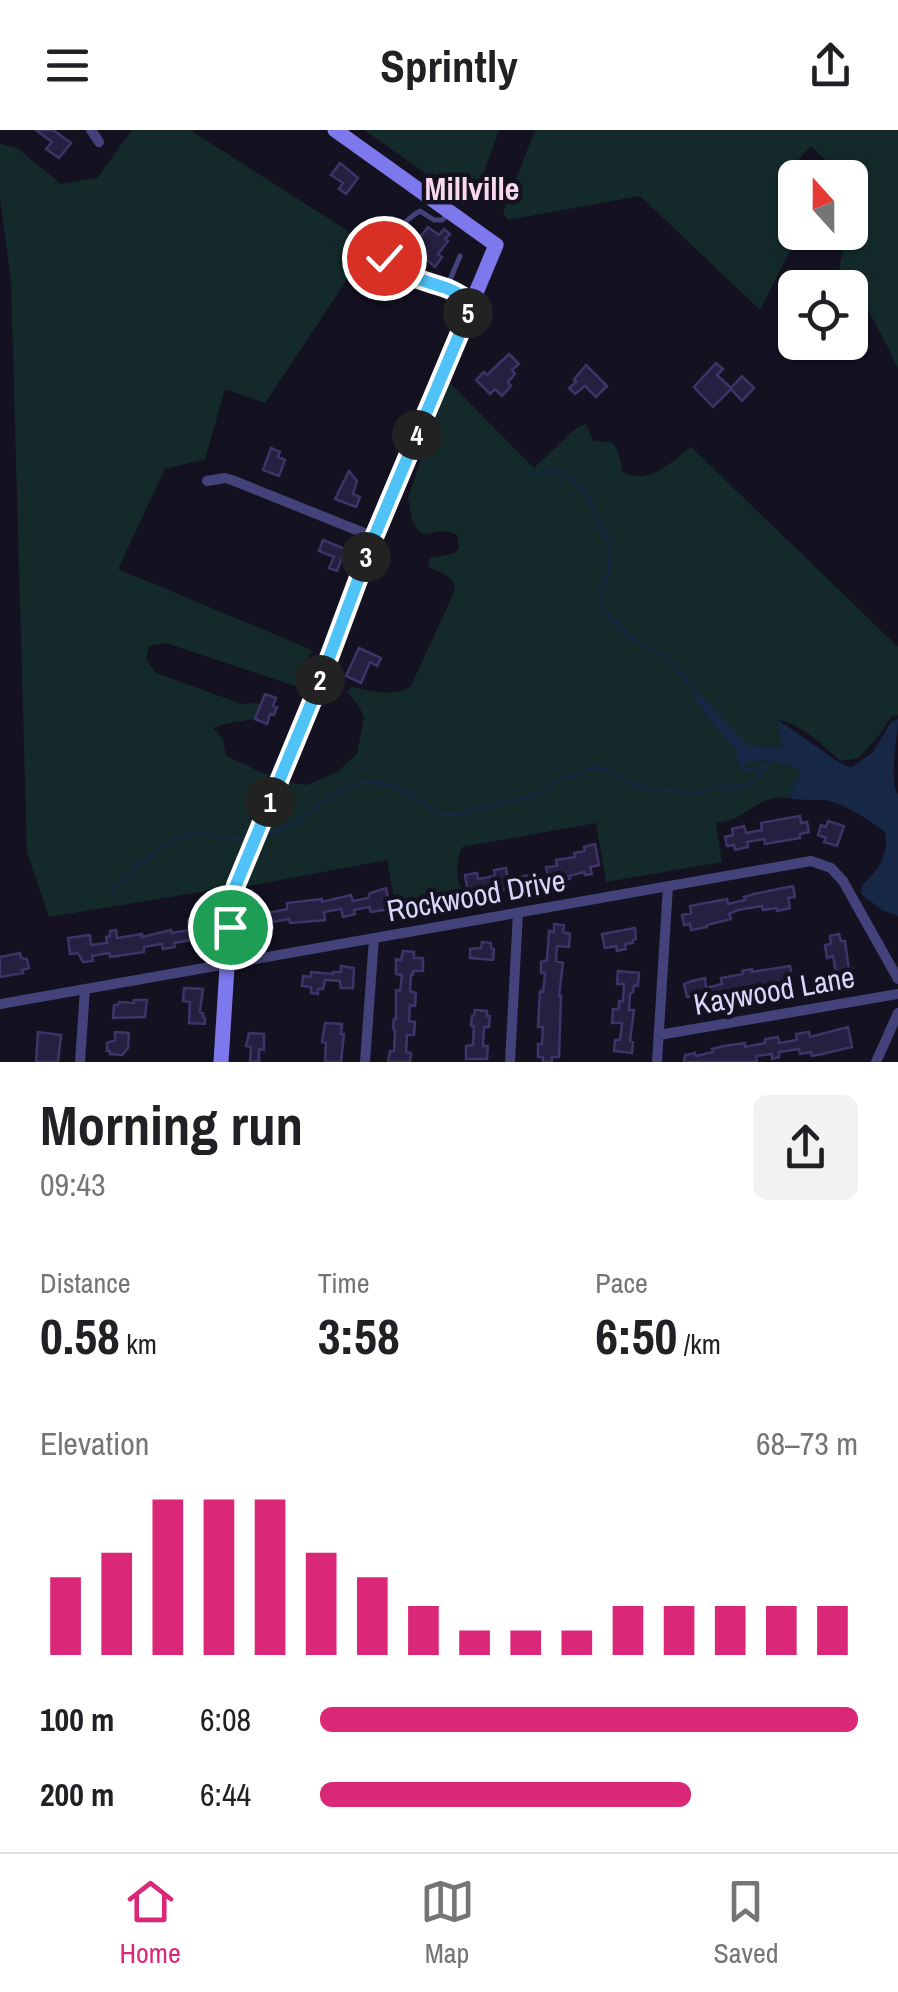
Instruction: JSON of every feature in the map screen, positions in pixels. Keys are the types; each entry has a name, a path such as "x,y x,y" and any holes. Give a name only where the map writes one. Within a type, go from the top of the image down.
{"street":[{"path":"91,130 99,142"},
{"path":"220,1062 231,904 236,885 320,682 374,537 496,245 336,130"},
{"path":"206,481 232,480 374,537"},
{"name":"Rockwood Drive","path":"0,1004 802,862 831,868 843,880 898,978"},
{"path":"657,1062 668,886"},
{"path":"510,1062 518,913"},
{"path":"366,1062 374,938"},
{"path":"80,1062 85,989"},
{"name":"Kaywood Lane","path":"659,1035 898,994"},
{"path":"876,1062 898,1013"}],"lane":[{"path":"450,212 442,220 434,220 420,211 413,214 386,246 384,258 392,266 447,287 473,302"},
{"path":"447,287 460,256"}],"green space":[{"path":"132,130 190,130 370,245 265,403 225,389 205,459 165,469 118,569 312,650 295,686 166,643 149,646 146,660 156,673 242,704 257,703 270,709 256,717 213,728 223,739 226,756 270,776 225,888 49,917 27,853 11,280 0,199 0,144 17,148 61,184 97,178"},
{"path":"364,130 499,130 482,177 454,193"},
{"path":"535,130 898,130 898,368 868,311 868,270 839,270 842,250 868,250 868,160 826,160 811,146 798,160 778,160 778,250 790,250 760,310 640,196 508,220 503,213"},
{"path":"449,382 534,468 575,429 586,424 593,441 611,442 622,471 632,475 659,471 691,447 898,647 898,715 891,717 858,758 841,761 804,731 779,720 782,748 746,745 689,683 703,711 735,749 754,760 779,761 801,771 789,798 769,799 735,818 716,823 722,862 606,882 596,823 462,847 457,870 466,904 462,908 398,919 387,860 248,886 247,871 285,782 307,785 337,772 357,754 364,718 347,692 352,687 390,693 411,686 455,590 449,578 428,567 430,558 455,553 459,548 457,535 419,531 412,520 408,497"}],"water":[{"path":"686,679 747,745 782,748 778,720 843,765 852,767 873,752 891,722 898,719 894,768 898,795 898,916 882,910 861,894 862,885 884,855 885,832 832,802 789,798 801,771 793,767 763,760 740,766 735,749 703,711"}],"building":[{"path":"36,130 53,130 71,143 59,158 46,149 52,142"},
{"path":"340,163 358,178 346,194 339,189 343,183 331,175"},
{"path":"428,227 439,235 444,229 450,234 435,267 414,245"},
{"path":"509,354 519,364 512,370 515,374 508,382 511,386 502,396 495,389 490,394 476,380"},
{"path":"716,363 723,369 717,375 731,388 742,376 754,388 742,401 731,389 713,407 694,387"},
{"path":"586,365 607,386 596,397 585,386 575,394 569,388"},
{"path":"271,448 285,460 279,476 263,470"},
{"path":"349,471 357,481 353,494 360,497 356,507 335,499"},
{"path":"323,540 345,549 337,571 329,568 334,557 319,551"},
{"path":"359,648 381,658 377,666 370,662 361,683 346,676"},
{"path":"265,694 276,698 273,706 277,707 267,724 255,719"},
{"path":"800,816 801,823 807,822 809,832 800,834 800,838 765,844 764,839 747,842 748,847 735,850 734,845 727,846 725,837 733,835 732,829 744,826 746,833 762,830 761,823"},
{"path":"828,821 844,826 837,846 824,842 826,838 818,835 821,825 826,827"},
{"path":"595,844 599,865 590,867 592,874 584,872 556,881 555,876 548,877 546,867 557,866 556,860 575,857 574,853"},
{"path":"506,868 508,879 537,874 539,884 497,891 496,886 468,894 465,875 477,873 478,879 495,876 494,870"},
{"path":"793,886 795,897 788,898 790,908 763,910 762,906 738,910 729,914 731,919 707,927 691,930 690,924 684,925 682,915 691,913 690,906 727,899 728,904"},
{"path":"386,888 390,909 371,912 369,907 343,917 341,909 324,912 325,920 290,923 289,919 272,922 273,928 248,932 246,920 287,909 287,903 322,902 351,895 353,901"},
{"path":"199,918 201,924 209,923 211,932 203,934 204,938 174,943 175,947 163,949 162,944 155,945 144,947 144,952 110,957 109,953 83,962 78,953 70,954 68,938 90,935 91,945 107,943 110,931 116,930 117,938 171,930 172,933 189,930 188,920"},
{"path":"554,924 564,925 563,932 570,934 569,947 557,946 556,961 563,963 559,1057 543,1062 543,1057 538,1057 543,1027 538,1027 540,991 543,992 545,973 541,973 541,962 547,960 549,931 554,932"},
{"path":"635,928 636,939 625,944 626,949 605,948 602,934"},
{"path":"839,934 841,941 845,941 854,982 838,984 833,956 827,958 825,945 831,944 830,936"},
{"path":"482,942 491,943 493,960 470,958 470,949 481,948"},
{"path":"403,951 423,958 423,971 413,971 411,975 410,991 416,993 409,1021 415,1022 414,1035 407,1035 410,1062 388,1062 390,1051 394,1051 396,990 400,991 402,975 396,974 396,959 401,960"},
{"path":"20,953 29,968 0,977 0,957"},
{"path":"341,966 354,968 353,988 341,988 340,981 325,980 318,994 311,993 311,987 302,986 303,976 311,977 311,972 341,972"},
{"path":"790,966 793,982 784,984 785,987 754,993 753,988 736,991 737,996 724,999 723,993 696,1003 695,996 687,997 684,984 692,981 705,978 706,988 722,984 721,978 743,974 742,971"},
{"path":"618,971 639,973 638,986 634,985 630,994 629,1010 634,1010 632,1053 614,1051 622,1023 612,1023 613,1009 619,1009 619,1001 623,1001 624,984 617,984"},
{"path":"184,988 203,989 200,1012 205,1024 189,1023 190,1002 183,1001"},
{"path":"147,1000 145,1017 113,1018 114,1005"},
{"path":"475,1010 487,1011 490,1016 489,1027 484,1027 487,1059 466,1059 466,1046 473,1045 471,1026"},
{"path":"325,1023 342,1024 341,1062 325,1062"},
{"path":"848,1027 852,1047 822,1054 800,1054 799,1049 779,1052 779,1057 772,1059 772,1054 756,1056 757,1062 684,1062 685,1055 696,1056 724,1046 745,1043 745,1047 778,1037 779,1043 797,1040 796,1034 809,1032 810,1037"},
{"path":"38,1032 61,1035 58,1062 36,1062"},
{"path":"115,1032 129,1033 128,1048 122,1055 107,1051 107,1043 115,1040"},
{"path":"249,1033 264,1034 259,1062 250,1062 251,1047 246,1046"}],"waterway":[{"path":"530,476 550,471 569,476 584,491 611,548 609,570 600,589 602,610 632,638 669,659 688,683"},
{"path":"742,764 744,770 766,767 772,760"},
{"path":"265,835 296,823 345,788 365,782 405,791 438,814 458,814 539,794 555,782 595,767 653,790 694,795 713,786 733,789 753,782 765,769"},
{"path":"111,893 149,857 183,836 248,839"}],"district":[{"name":"Millville","path":"472,188"}],"route":[{"path":"230,927 236,885 320,682 374,537 473,302 447,287 392,266 384,258"}]}
